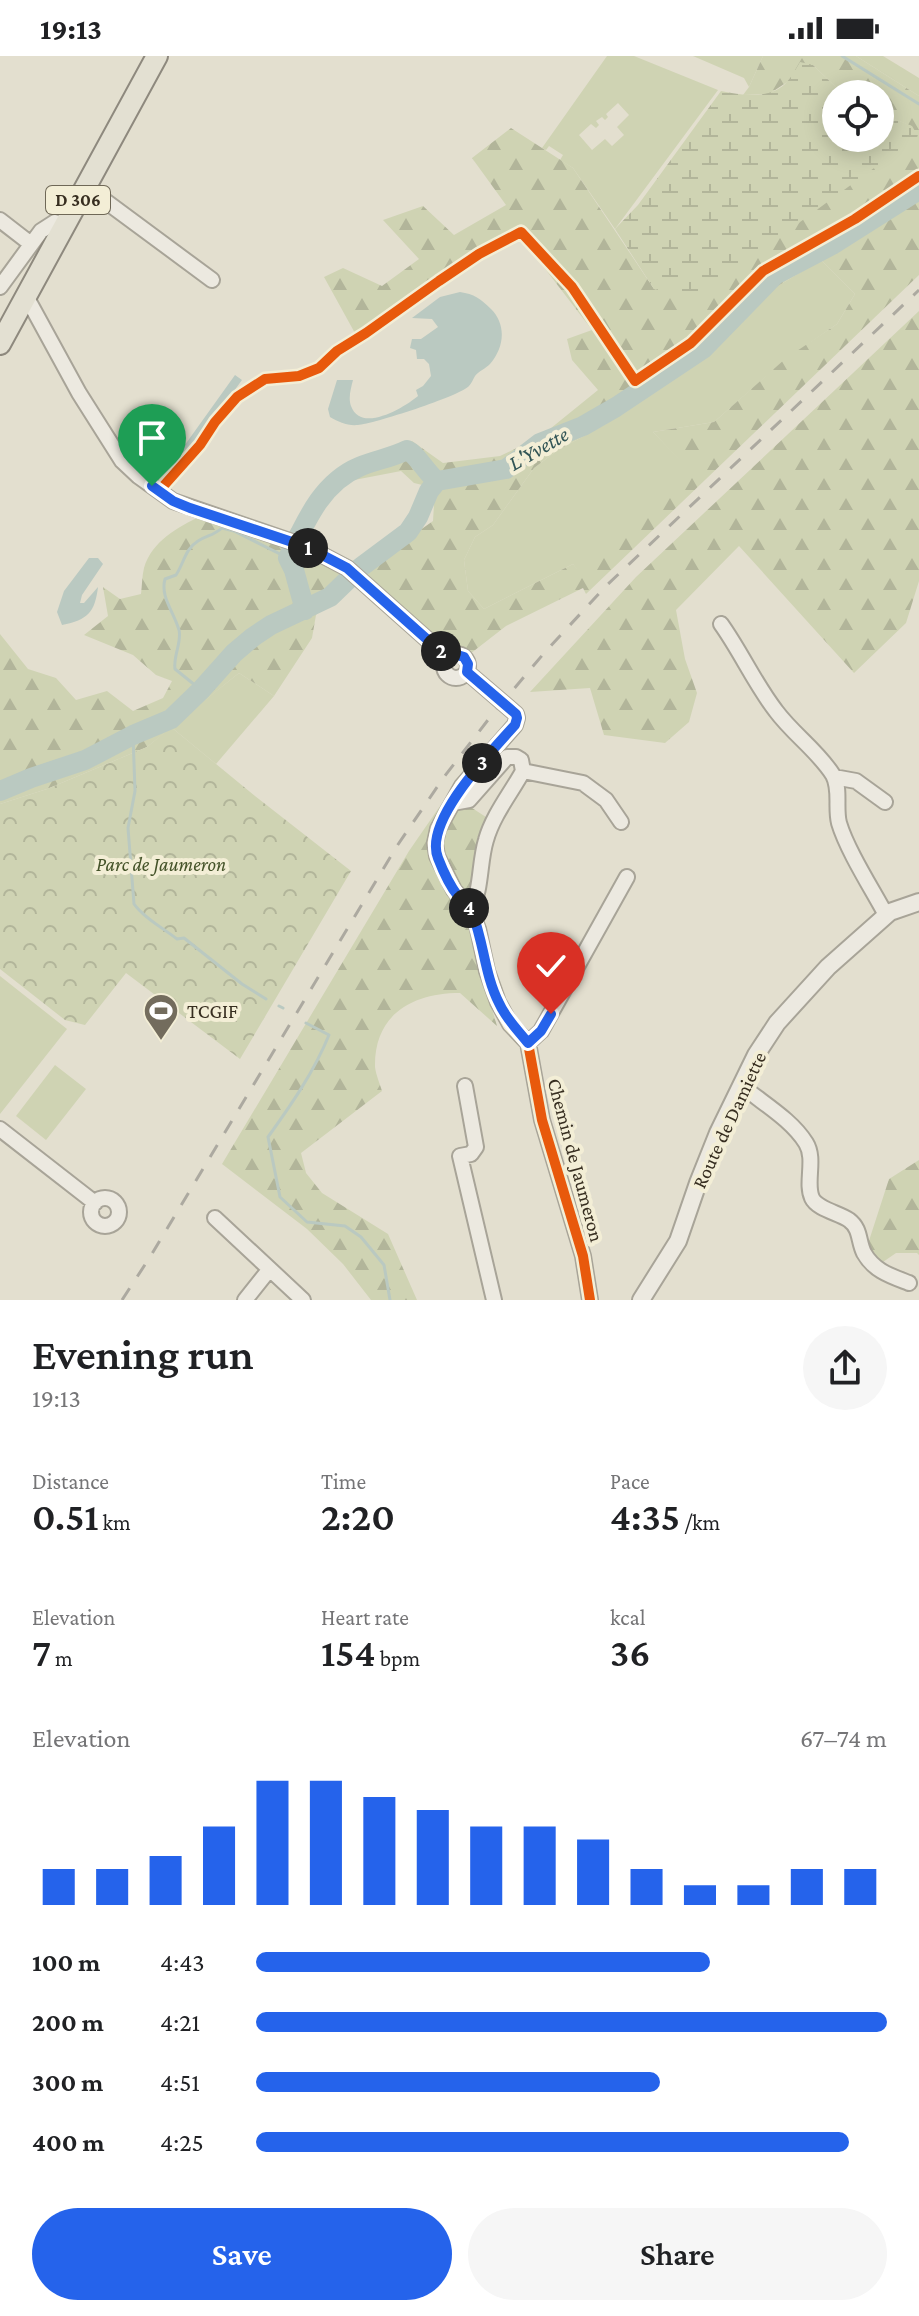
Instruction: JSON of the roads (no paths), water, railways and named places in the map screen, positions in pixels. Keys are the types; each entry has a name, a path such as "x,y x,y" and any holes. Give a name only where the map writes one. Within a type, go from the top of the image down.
{"main road":[{"name":"D 306","path":"0,344 157,56"}],"street":[{"path":"85,186 212,280"},
{"path":"0,220 31,244"},
{"path":"0,287 41,231 55,222 65,224"},
{"name":"Chemin de Jaumeron","path":"26,296 79,393 122,461 138,476 182,505 307,547 347,568 448,658 454,654 464,657 468,664 467,672 516,714 515,725 462,786 438,829 435,843 437,856 459,898 471,910 498,1002 510,1024 528,1043 542,1120 583,1256 590,1300"},
{"path":"721,624 777,712 834,777 838,821 886,915"},
{"path":"453,803 469,800 507,757 521,760 523,771 493,821 486,839 476,899 471,910"},
{"path":"523,771 583,783 606,800 621,822"},
{"path":"834,777 856,781 885,802"},
{"path":"528,1043 541,1031 627,877"},
{"name":"Route de Damiette","path":"641,1300 678,1241 698,1183 741,1085 777,1023 828,967 886,915 919,902"},
{"path":"741,1085 784,1119 805,1142 811,1167 811,1196 815,1202 849,1220 858,1229 864,1252 878,1271 909,1283"},
{"path":"465,1086 476,1147 471,1154 460,1156 494,1300"},
{"path":"0,1129 95,1203"},
{"path":"215,1218 303,1300"},
{"path":"245,1300 269,1270"}],"waterway":[{"path":"842,56 919,104"},
{"name":"L'Yvette","path":"0,791 85,760 171,719 253,637 330,597 361,567 408,532 437,481 506,469 540,443 583,426 616,407 703,349 775,275 832,245 919,190"},
{"path":"305,610 288,558 316,505 334,483 359,467 407,450 437,481"},
{"path":"201,690 175,669 180,635 166,598 165,579 176,575 194,544 222,528 288,558"},
{"path":"133,735 135,791 128,828 134,904 154,923 177,939 184,938 266,999"},
{"path":"279,1006 283,1008"},
{"path":"306,1023 329,1035 309,1075 268,1137 280,1197 307,1222 345,1226 361,1237 384,1265 390,1300"}],"railway":[{"path":"122,1300 397,846 491,716 607,585 919,290"}],"place":[{"name":"TCGIF","path":"161,1042"}],"park label":[{"name":"Parc de Jaumeron","path":"161,864"}]}
